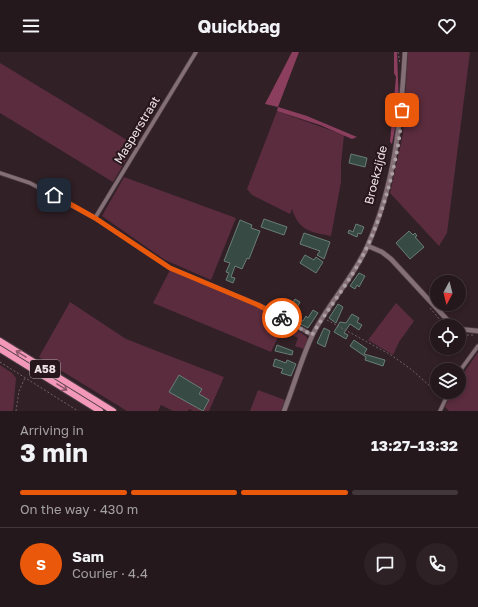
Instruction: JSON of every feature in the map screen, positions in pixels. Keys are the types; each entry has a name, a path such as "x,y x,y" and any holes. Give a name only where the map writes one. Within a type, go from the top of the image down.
{"highway":[{"name":"A58","path":"0,341 112,411"},
{"name":"A58","path":"0,349 100,411"},
{"name":"A58","path":"90,397 118,411"}],"street":[{"name":"Masperstraat","path":"95,218 196,52"},
{"name":"Broekzijde","path":"284,411 312,335 359,263 368,246 383,203 402,117 405,52"},
{"path":"0,173 30,183 95,218 170,268 268,309 312,335"},
{"path":"368,246 382,252 391,259 447,319"},
{"path":"466,330 478,331"},
{"path":"466,363 478,348"},
{"path":"440,411 445,400"}],"path":[{"path":"398,52 400,68"},
{"path":"325,319 391,355 412,370 445,400"},
{"path":"466,335 478,334"},
{"path":"0,362 78,411"},
{"path":"16,411 19,391 25,378"}],"shaded area":[{"path":"292,52 299,52 278,107 265,104"},
{"path":"394,52 397,52 399,107 392,144 390,142 396,77 394,73"},
{"path":"408,52 470,52 447,233 439,246 390,193 403,134"},
{"path":"0,63 135,145 113,182 0,113"},
{"path":"278,107 307,116 357,137 352,139 320,125 277,111"},
{"path":"277,111 344,135 341,182 331,236 312,232 298,222 292,209 290,214 252,195 247,189"},
{"path":"124,177 236,218 211,280 165,260 102,216"},
{"path":"170,270 271,313 306,336 308,340 304,349 295,346 298,338 282,329 271,352 153,303"},
{"path":"70,302 126,339 224,377 209,411 193,411 189,409 188,411 173,411 161,405 158,411 127,411 39,357"},
{"path":"396,303 414,321 399,342 393,355 368,340"},
{"path":"478,352 478,411 449,411 445,407 449,399 466,399 466,370"},
{"path":"0,365 12,373 16,378 13,411 0,411"},
{"path":"258,390 285,400 281,411 250,411"}],"building":[{"path":"351,154 367,158 365,167 349,163"},
{"path":"264,219 287,227 284,235 261,227"},
{"path":"240,220 252,225 251,228 260,231 249,259 247,258 242,269 235,266 231,277 235,278 233,283 226,280 229,273 226,272 230,263 224,261"},
{"path":"356,224 364,227 361,234 358,233 357,237 348,233 349,230 353,232"},
{"path":"409,231 413,235 415,233 417,236 415,237 424,247 410,259 396,243"},
{"path":"304,233 330,242 324,259 317,255 320,251 300,244"},
{"path":"305,255 314,260 316,257 323,262 316,273 300,263"},
{"path":"359,273 365,276 359,287 357,285 355,289 350,286"},
{"path":"295,299 300,302 292,316 296,319 297,318 303,321 306,316 308,318 313,310 318,313 308,328 284,315"},
{"path":"338,304 343,307 336,323 329,318"},
{"path":"352,314 359,318 357,322 362,325 359,330 350,324 344,333 348,335 346,339 334,332 340,322 346,323"},
{"path":"324,328 330,331 325,347 317,343"},
{"path":"354,340 367,349 364,354 385,360 383,366 365,360 366,357 350,346"},
{"path":"277,345 293,351 292,355 275,351"},
{"path":"275,359 286,363 287,360 296,364 291,376 281,373 283,369 273,366"},
{"path":"179,375 202,389 199,394 209,400 203,411 169,392"}],"way so far":[{"path":"282,318 312,335 359,263 368,246 379,217 390,180 400,129 402,110"}],"route":[{"path":"54,195 95,218 170,268 268,309 282,318"}]}
